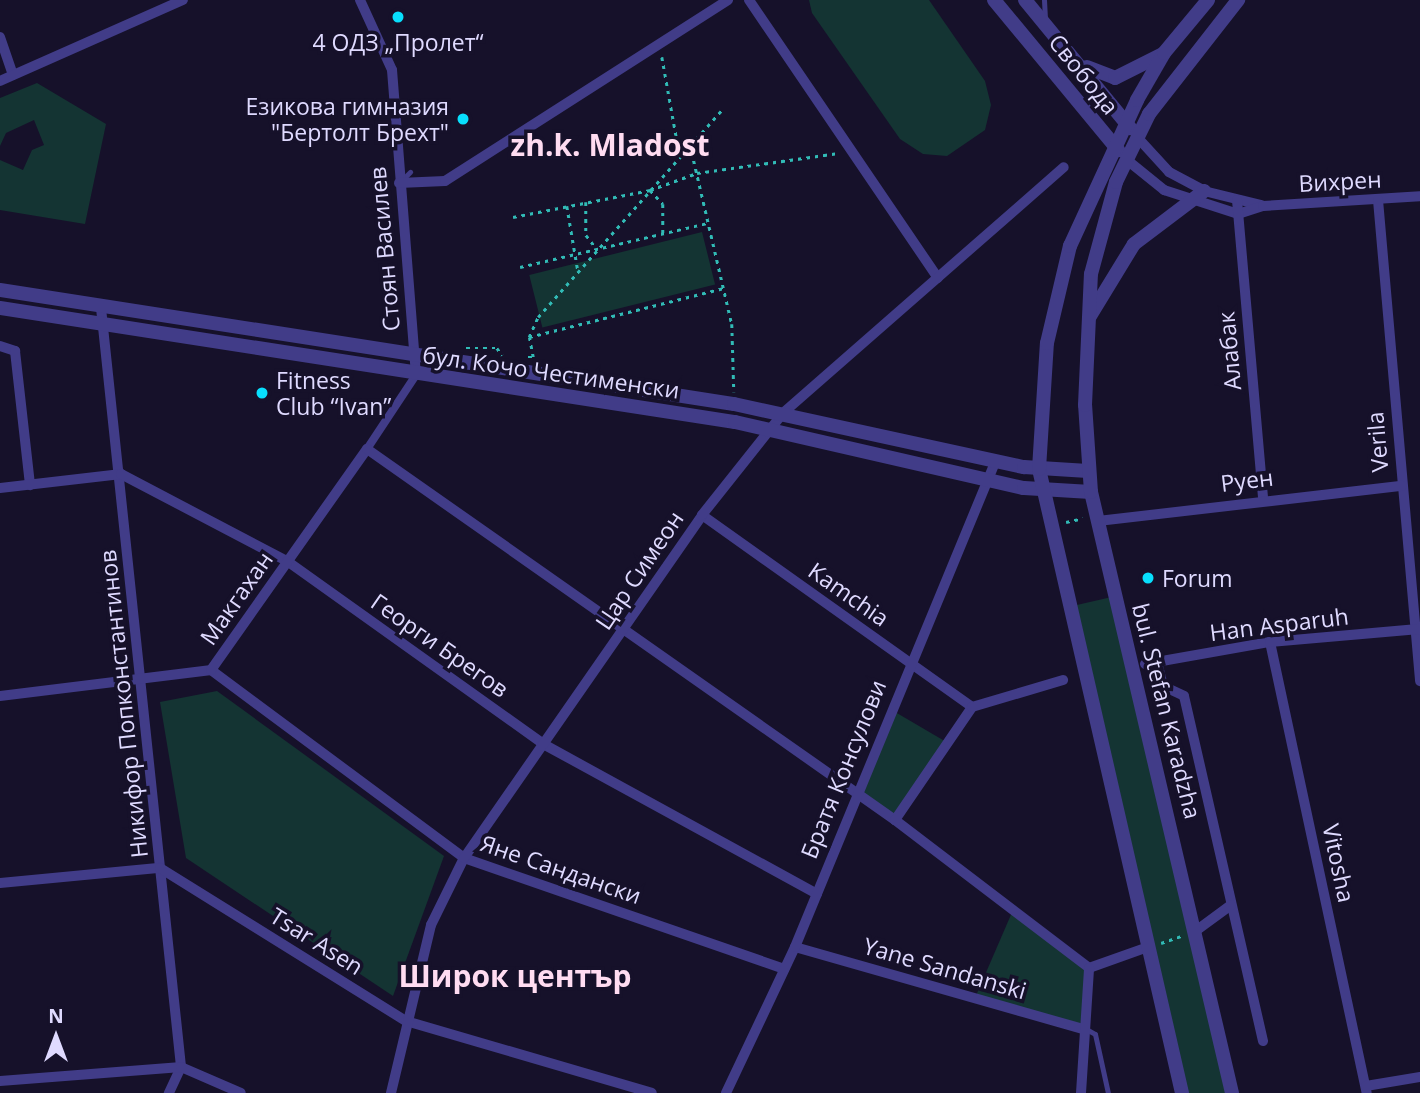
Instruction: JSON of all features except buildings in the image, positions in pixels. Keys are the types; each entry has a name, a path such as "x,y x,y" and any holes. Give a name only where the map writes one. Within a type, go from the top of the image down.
{"street":[{"path":"0,80 183,0"},
{"name":"Стоян Василев","path":"360,0 392,70 416,375"},
{"path":"399,183 445,181 728,0"},
{"path":"749,0 938,278"},
{"name":"Свобода","path":"994,0 1127,160"},
{"name":"Свобода","path":"1024,0 1138,138"},
{"path":"1182,1093 1039,470 1047,343 1059,281 1113,145 1125,122 1164,53 1208,0"},
{"name":"bul. Stefan Karadzha","path":"1232,1093 1197,930 1091,492 1088,471 1087,324 1098,233 1127,160 1168,87 1238,0"},
{"path":"0,37 13,75"},
{"path":"1073,57 1115,78 1164,53"},
{"path":"1138,138 1169,172 1204,191 1263,206"},
{"path":"1127,160 1146,179 1186,200 1238,214 1263,206"},
{"name":"Цар Симеон","path":"391,1093 431,925 464,858 545,745 702,515 783,413 1064,167"},
{"path":"1087,324 1134,244 1186,200 1204,191"},
{"name":"Вихрен","path":"1263,206 1420,196"},
{"name":"Алабак","path":"1237,200 1263,499"},
{"name":"Verila","path":"1378,200 1420,681"},
{"name":"бул. Кочо Честименски","path":"0,290 415,359 734,404 1039,470 1088,471"},
{"name":"бул. Кочо Честименски","path":"0,308 103,327 769,429 1043,491 1091,492"},
{"name":"Никифор Попконстантинов","path":"101,308 121,474 181,1067"},
{"path":"0,345 15,351 30,485"},
{"name":"Макгахан","path":"0,696 212,670 416,375"},
{"path":"366,449 623,632 895,820 1088,968"},
{"name":"Братя Консулови","path":"726,1093 795,947 909,662 992,480 996,460"},
{"path":"0,488 121,474"},
{"name":"Георги Брегов","path":"121,474 287,561 545,745 817,894"},
{"name":"Руен","path":"1097,518 1402,486"},
{"name":"Kamchia","path":"702,515 972,707"},
{"name":"Han Asparuh","path":"1145,664 1270,642 1416,629"},
{"name":"Vitosha","path":"1270,642 1367,1090"},
{"path":"1157,662 1163,686 1184,696 1263,1041"},
{"name":"Яне Сандански","path":"212,670 464,858 783,969"},
{"path":"895,820 972,707 1063,680"},
{"path":"0,882 160,867"},
{"name":"Tsar Asen","path":"160,867 406,1021 652,1093"},
{"path":"1197,930 1231,905"},
{"name":"Yane Sandanski","path":"795,947 1082,1029"},
{"path":"1088,968 1148,947"},
{"path":"1081,1093 1082,1029 1088,968"},
{"path":"0,1081 181,1067 241,1093"},
{"path":"169,1093 181,1067"},
{"path":"1367,1090 1420,1076"}],"lane":[{"path":"1044,0 1045,23"},
{"path":"399,183 410,172"},
{"path":"1082,1029 1095,1034 1108,1093"}],"path":[{"path":"659,44 680,157"},
{"path":"520,358 533,357 529,337 532,324 722,110"},
{"path":"690,144 724,288 734,404"},
{"path":"513,217 650,190 697,173 854,151"},
{"path":"650,190 663,204 663,236"},
{"path":"586,202 586,235 597,249"},
{"path":"567,206 578,271"},
{"path":"520,267 663,236 709,222"},
{"path":"529,337 724,288"},
{"path":"455,348 497,348 506,359"},
{"path":"1051,525 1097,518"},
{"path":"1148,947 1197,930"}],"green space":[{"path":"809,0 929,0 985,81 991,105 985,130 947,156 923,154 900,139 812,13"},
{"path":"37,83 106,124 85,224 0,210 0,160 23,170 32,150 44,145 34,120 6,133 0,146 0,98"},
{"path":"702,232 715,284 542,327 529,275"},
{"path":"1116,596 1231,1093 1181,1093 1069,607"},
{"path":"217,691 444,856 393,996 186,858 160,702"},
{"path":"890,709 948,743 895,820 855,794"},
{"path":"1013,910 1089,968 1082,1029 975,998"}],"place":[{"name":"4 ОДЗ „Пролет“","path":"398,17"},
{"name":"Езикова гимназия \"Бертолт Брехт\"","path":"463,119"},
{"name":"Fitness Club “Ivan”","path":"262,393"},
{"name":"Forum","path":"1148,578"}],"district":[{"name":"zh.k. Mladost","path":"610,145"},
{"name":"Широк център","path":"515,976"}]}
